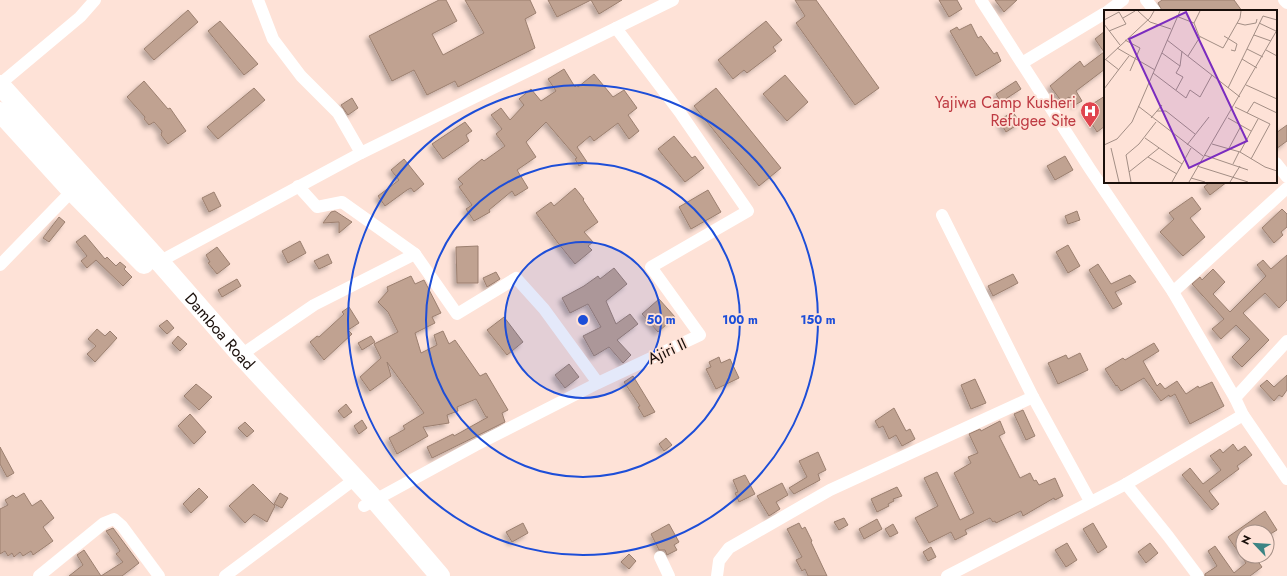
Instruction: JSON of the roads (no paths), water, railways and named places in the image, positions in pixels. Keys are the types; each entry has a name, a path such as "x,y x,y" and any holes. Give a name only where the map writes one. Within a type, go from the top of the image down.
{"main road":[{"name":"Damboa Road","path":"0,84 154,265 370,503 440,576"},
{"name":"Damboa Road","path":"0,112 72,191 154,265 241,355 351,482"},
{"name":"Damboa Road","path":"370,503 424,576"}],"street":[{"path":"0,84 54,40 95,0"},
{"path":"258,0 273,39 301,76 338,113 362,152"},
{"path":"154,265 362,152 673,0"},
{"path":"981,0 1090,169 1173,292 1235,398 1243,415 1287,479"},
{"path":"1109,10 1123,0"},
{"path":"1146,0 1154,10"},
{"path":"1284,0 1287,4"},
{"path":"1022,63 1104,14"},
{"name":"Ajiri II","path":"370,503 476,445 598,383 700,336 651,267 748,211 681,114 616,28"},
{"path":"1277,164 1287,177"},
{"path":"298,186 317,207 342,202 415,254 457,314 516,278 544,309 598,383"},
{"path":"1173,292 1287,188"},
{"path":"0,265 72,191"},
{"path":"942,215 1033,397 1090,501"},
{"path":"241,355 314,305 415,254"},
{"path":"1235,398 1287,341"},
{"path":"717,576 719,561 729,548 830,490 1033,397"},
{"path":"947,576 1090,501 1126,484 1243,415"},
{"path":"225,576 351,482"},
{"path":"1126,484 1198,576"},
{"path":"39,576 104,524 114,519 122,526 159,576"},
{"path":"660,557 669,576"}],"place":[{"name":"Yajiwa Camp Kusheri Refugee Site","path":"1090,128"}]}
